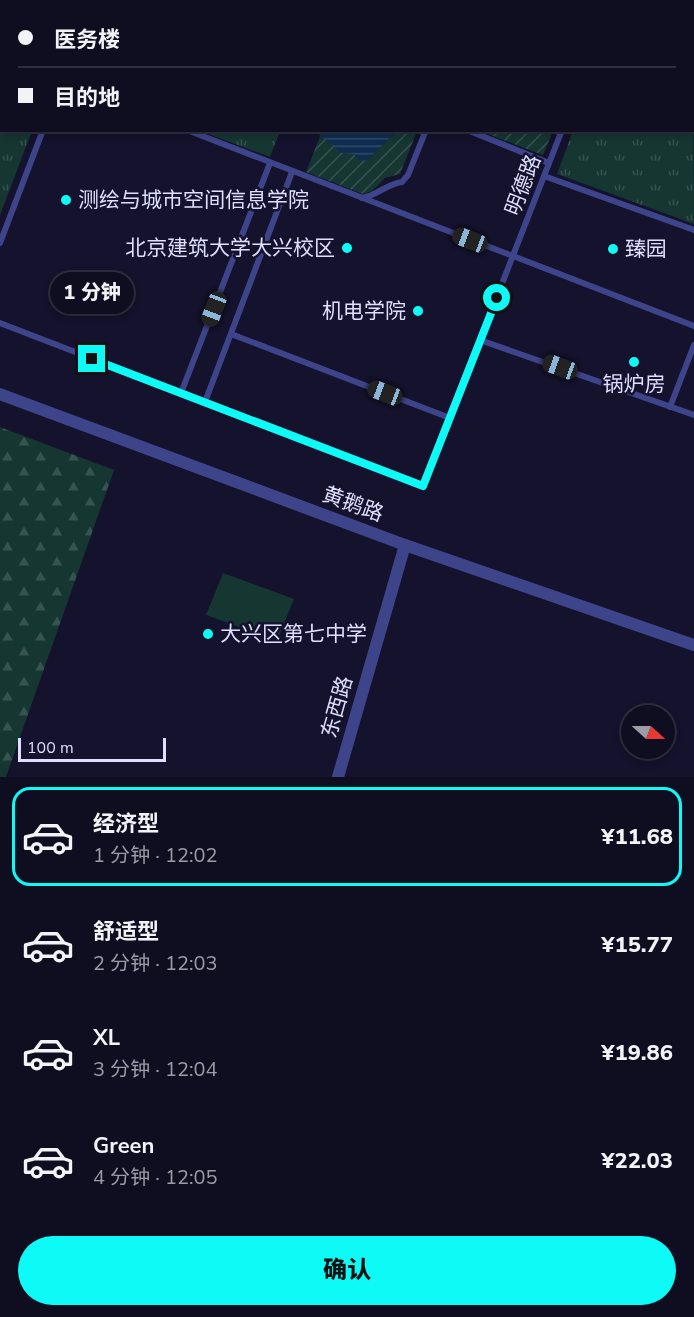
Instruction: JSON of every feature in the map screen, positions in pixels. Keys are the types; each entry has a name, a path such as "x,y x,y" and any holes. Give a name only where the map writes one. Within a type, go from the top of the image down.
{"street":[{"name":"黄鹅路","path":"0,394 405,545 694,645"},
{"name":"东西路","path":"338,777 405,545"}],"lane":[{"path":"0,243 42,132"},
{"path":"192,132 694,326"},
{"path":"361,198 370,197 390,183 402,182 408,175 425,132"},
{"path":"472,132 549,163"},
{"name":"明德路","path":"205,402 423,486 561,132"},
{"path":"181,393 270,163"},
{"path":"0,323 205,402 292,172"},
{"path":"544,176 694,230"},
{"path":"231,334 450,418"},
{"path":"480,340 694,415"},
{"path":"670,407 694,345"}],"green space":[{"path":"0,132 32,132 0,215"},
{"path":"203,132 280,132 270,157"},
{"path":"396,132 417,132 400,174 385,178 372,191 363,194 306,172 321,134 341,153 353,154 365,162"},
{"path":"483,132 553,132 543,155"},
{"path":"573,132 693,132 694,224 557,174"},
{"path":"0,427 114,470 6,777 0,777"},
{"path":"223,573 294,599 277,641 206,615"}],"water":[{"path":"316,132 396,132 365,162 353,154 341,153"}],"place":[{"name":"测绘与城市空间信息学院","path":"66,200"},
{"name":"北京建筑大学大兴校区","path":"347,248"},
{"name":"臻园","path":"613,249"},
{"name":"机电学院","path":"418,311"},
{"name":"锅炉房","path":"634,362"},
{"name":"大兴区第七中学","path":"208,634"}],"route":[{"path":"92,359 423,486 497,298"}]}
